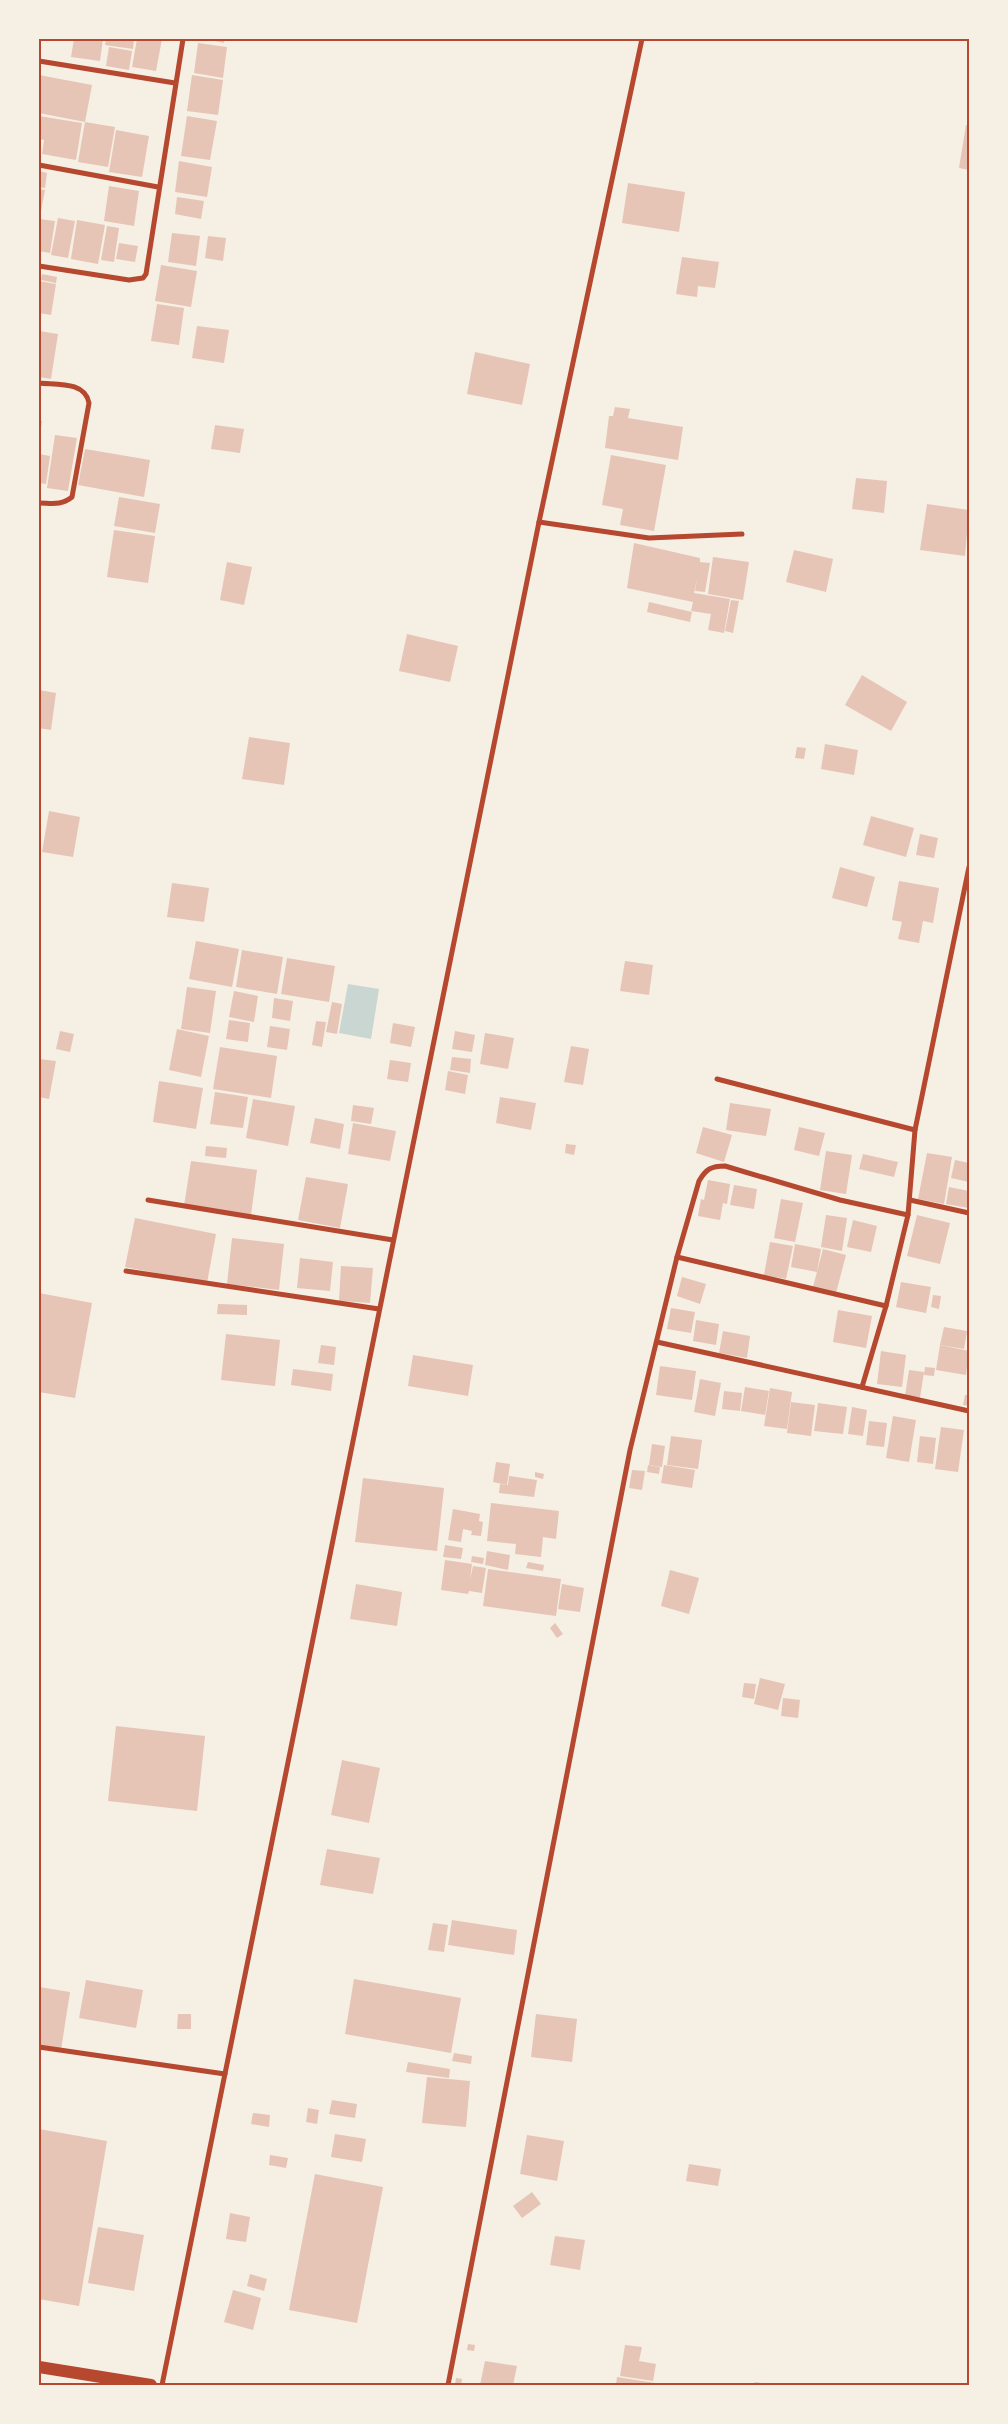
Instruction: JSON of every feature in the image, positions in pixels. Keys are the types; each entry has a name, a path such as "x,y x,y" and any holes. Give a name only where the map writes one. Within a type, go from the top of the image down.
{"main road":[{"path":"39,2367 151,2385"}],"street":[{"path":"39,266 129,280 143,278 146,274 158,187 183,39"},
{"path":"162,2385 538,522 642,39"},
{"path":"39,61 175,83"},
{"path":"39,165 158,187"},
{"path":"39,383 78,387 88,396 89,403 72,497 66,502 58,504 39,503"},
{"path":"538,522 649,538 742,534"},
{"path":"862,1387 886,1306 908,1216 915,1130 969,867"},
{"path":"717,1079 915,1130"},
{"path":"448,2385 630,1450 677,1257 699,1181 706,1171 714,1166 725,1166 840,1200 908,1216"},
{"path":"148,1200 393,1240"},
{"path":"910,1200 969,1213"},
{"path":"677,1257 886,1306"},
{"path":"126,1272 379,1309"},
{"path":"656,1342 969,1411"},
{"path":"39,2047 225,2074"}],"shaded area":[{"path":"348,984 379,989 371,1039 339,1033"}],"building":[{"path":"74,39 103,39 100,61 71,57"},
{"path":"106,39 134,39 133,49 105,45"},
{"path":"137,39 162,39 156,71 132,67"},
{"path":"206,39 224,39 224,43"},
{"path":"198,43 227,47 223,78 194,73"},
{"path":"109,47 132,51 129,70 106,66"},
{"path":"39,75 92,85 85,122 39,113"},
{"path":"192,75 223,80 218,115 187,111"},
{"path":"39,116 82,123 76,160 42,154 44,140 39,139"},
{"path":"187,116 217,121 210,160 181,156"},
{"path":"85,122 115,127 108,167 78,162"},
{"path":"966,125 969,126 969,170 959,168"},
{"path":"116,130 149,136 142,177 109,172"},
{"path":"179,161 212,167 207,197 175,192"},
{"path":"39,171 47,173 45,188 39,187"},
{"path":"628,183 685,192 679,232 622,223"},
{"path":"109,186 139,191 134,226 104,221"},
{"path":"39,189 45,190 41,211 39,210"},
{"path":"177,197 204,201 201,219 175,214"},
{"path":"58,218 75,221 68,258 51,255"},
{"path":"39,219 55,221 50,253 39,251"},
{"path":"77,220 105,225 98,264 71,259"},
{"path":"107,226 119,228 114,262 101,260"},
{"path":"172,233 200,236 196,266 168,262"},
{"path":"208,236 226,238 223,261 205,258"},
{"path":"119,243 138,246 135,262 116,259"},
{"path":"682,257 719,262 715,288 698,286 697,297 676,294"},
{"path":"161,265 197,271 191,307 155,301"},
{"path":"42,274 57,277 56,283 41,280"},
{"path":"39,281 56,284 51,315 39,313"},
{"path":"157,304 184,308 179,345 151,341"},
{"path":"197,326 229,330 224,363 192,358"},
{"path":"39,331 58,334 51,379 39,377"},
{"path":"475,352 530,364 522,405 467,394"},
{"path":"615,407 630,409 628,418 683,427 678,460 605,448 609,416 613,416"},
{"path":"39,420 42,421 40,434 39,434"},
{"path":"215,425 244,429 240,453 211,449"},
{"path":"55,435 77,438 68,491 47,488"},
{"path":"85,449 150,460 144,497 78,485"},
{"path":"39,454 50,456 46,484 39,483"},
{"path":"611,455 666,465 654,531 620,525 623,509 602,505"},
{"path":"856,478 887,481 884,513 852,509"},
{"path":"119,497 160,504 155,533 114,526"},
{"path":"927,504 969,510 965,556 920,550"},
{"path":"114,530 155,536 148,583 107,577"},
{"path":"634,543 700,558 700,562 710,563 705,592 695,591 697,579 694,593 730,599 724,633 708,630 711,614 691,611 693,602 627,588"},
{"path":"794,550 833,559 826,592 786,582"},
{"path":"713,557 749,562 743,600 708,594"},
{"path":"227,562 252,567 244,605 220,600"},
{"path":"731,600 739,601 733,633 725,631"},
{"path":"649,602 692,612 690,622 647,612"},
{"path":"407,634 458,646 450,682 399,671"},
{"path":"862,675 907,702 891,731 845,705"},
{"path":"39,690 56,693 51,730 39,728"},
{"path":"249,737 290,743 284,785 242,779"},
{"path":"825,744 858,750 854,775 821,769"},
{"path":"797,747 806,748 804,759 795,758"},
{"path":"49,811 80,817 73,857 42,852"},
{"path":"871,816 914,828 906,857 863,845"},
{"path":"920,834 938,838 934,858 916,855"},
{"path":"840,867 875,877 867,907 832,898"},
{"path":"899,881 939,888 933,923 923,921 919,943 898,939 902,922 892,920"},
{"path":"172,883 209,888 204,922 167,917"},
{"path":"196,941 239,949 232,987 189,979"},
{"path":"242,950 283,957 277,994 236,987"},
{"path":"287,958 335,966 329,1002 281,994"},
{"path":"625,961 653,965 649,995 620,991"},
{"path":"187,987 216,991 210,1033 181,1029"},
{"path":"234,991 258,996 254,1022 229,1017"},
{"path":"274,998 293,1001 290,1021 272,1018"},
{"path":"332,1002 342,1004 337,1034 326,1032"},
{"path":"229,1020 250,1023 248,1042 226,1039"},
{"path":"316,1021 326,1022 322,1047 312,1045"},
{"path":"393,1023 415,1027 411,1047 390,1043"},
{"path":"270,1026 290,1029 287,1050 267,1047"},
{"path":"177,1029 209,1036 201,1077 169,1070"},
{"path":"60,1031 74,1034 70,1052 56,1049"},
{"path":"455,1031 475,1035 472,1052 452,1049"},
{"path":"485,1033 514,1038 508,1069 480,1064"},
{"path":"571,1046 589,1049 583,1085 564,1082"},
{"path":"220,1047 277,1056 271,1098 213,1089"},
{"path":"452,1057 471,1059 470,1073 450,1070"},
{"path":"39,1059 56,1061 49,1099 39,1097"},
{"path":"390,1060 411,1063 408,1082 387,1079"},
{"path":"448,1071 468,1075 465,1094 445,1090"},
{"path":"159,1081 203,1088 196,1129 153,1122"},
{"path":"215,1092 248,1097 243,1128 210,1124"},
{"path":"500,1097 536,1103 531,1130 496,1123"},
{"path":"253,1099 295,1106 288,1146 246,1138"},
{"path":"730,1103 771,1109 766,1136 726,1130"},
{"path":"353,1105 374,1108 371,1124 351,1121"},
{"path":"315,1118 344,1124 340,1149 310,1143"},
{"path":"353,1123 396,1131 390,1161 348,1154"},
{"path":"703,1127 732,1135 724,1162 696,1153"},
{"path":"799,1127 825,1133 819,1156 794,1150"},
{"path":"566,1144 576,1145 574,1155 565,1153"},
{"path":"206,1146 227,1148 226,1158 205,1156"},
{"path":"826,1151 852,1155 846,1194 820,1190"},
{"path":"927,1153 952,1157 944,1204 918,1199"},
{"path":"863,1154 898,1162 894,1177 859,1169"},
{"path":"955,1160 969,1163 969,1182 951,1178"},
{"path":"191,1161 257,1170 251,1215 184,1206"},
{"path":"306,1177 348,1184 340,1228 298,1220"},
{"path":"708,1180 730,1184 727,1204 723,1203 720,1220 698,1216 701,1199 704,1200"},
{"path":"734,1185 757,1189 754,1209 730,1205"},
{"path":"949,1187 969,1191 968,1208 946,1204"},
{"path":"781,1199 803,1203 795,1242 774,1238"},
{"path":"826,1215 847,1218 842,1251 821,1247"},
{"path":"917,1215 950,1223 940,1264 907,1256"},
{"path":"135,1218 216,1234 207,1283 125,1267"},
{"path":"853,1220 877,1226 871,1252 847,1247"},
{"path":"232,1238 284,1244 279,1290 227,1284"},
{"path":"770,1242 793,1246 786,1279 764,1275"},
{"path":"795,1244 821,1249 817,1272 791,1267"},
{"path":"823,1249 846,1255 836,1293 813,1287"},
{"path":"300,1258 333,1262 330,1291 297,1288"},
{"path":"341,1266 373,1268 370,1303 339,1301"},
{"path":"682,1277 706,1284 700,1304 677,1296"},
{"path":"901,1282 931,1287 926,1313 896,1307"},
{"path":"39,1293 92,1303 75,1398 39,1392"},
{"path":"933,1295 941,1296 939,1309 931,1307"},
{"path":"218,1304 247,1305 247,1315 217,1314"},
{"path":"671,1308 695,1312 691,1333 667,1329"},
{"path":"838,1310 872,1316 866,1348 833,1342"},
{"path":"696,1320 719,1324 716,1345 693,1341"},
{"path":"944,1327 967,1331 964,1349 940,1345"},
{"path":"723,1331 750,1336 747,1358 719,1353"},
{"path":"226,1334 280,1340 275,1386 221,1380"},
{"path":"321,1345 336,1347 334,1365 318,1363"},
{"path":"940,1345 969,1351 966,1375 936,1370"},
{"path":"881,1351 906,1355 902,1387 877,1384"},
{"path":"413,1355 473,1365 468,1396 408,1386"},
{"path":"660,1366 696,1371 692,1400 656,1395"},
{"path":"925,1367 935,1368 934,1376 924,1375"},
{"path":"293,1369 333,1374 331,1391 291,1385"},
{"path":"909,1370 924,1372 920,1398 905,1396"},
{"path":"700,1379 721,1383 715,1416 694,1412"},
{"path":"745,1387 769,1391 765,1415 741,1411"},
{"path":"770,1388 792,1392 787,1429 764,1426"},
{"path":"724,1391 742,1393 740,1411 722,1409"},
{"path":"965,1395 969,1395 969,1406 963,1405"},
{"path":"791,1402 815,1405 811,1436 787,1433"},
{"path":"818,1403 847,1407 843,1434 814,1431"},
{"path":"852,1407 867,1410 863,1436 848,1434"},
{"path":"893,1416 916,1420 909,1462 886,1458"},
{"path":"869,1421 887,1423 884,1447 866,1445"},
{"path":"941,1427 964,1430 958,1472 935,1469"},
{"path":"671,1436 702,1440 698,1469 667,1465"},
{"path":"920,1436 936,1438 933,1464 917,1462"},
{"path":"652,1444 665,1446 662,1467 649,1465"},
{"path":"496,1462 510,1464 507,1485 493,1482"},
{"path":"648,1465 660,1467 659,1474 647,1472"},
{"path":"664,1465 695,1470 692,1488 661,1483"},
{"path":"632,1470 645,1471 642,1490 629,1488"},
{"path":"535,1472 544,1474 543,1479 535,1477"},
{"path":"509,1476 537,1480 534,1497 499,1493 500,1484 508,1485"},
{"path":"363,1478 444,1488 437,1551 355,1542"},
{"path":"491,1503 559,1511 556,1539 543,1537 541,1557 515,1554 516,1544 487,1541"},
{"path":"453,1509 480,1514 479,1521 483,1522 481,1536 471,1535 472,1531 463,1529 461,1542 448,1540"},
{"path":"445,1545 463,1548 461,1559 443,1557"},
{"path":"487,1551 510,1555 508,1570 485,1565"},
{"path":"472,1556 484,1558 483,1564 471,1562"},
{"path":"445,1560 472,1564 470,1580 473,1566 486,1568 482,1593 469,1591 468,1594 441,1590"},
{"path":"528,1562 544,1565 543,1571 526,1568"},
{"path":"488,1569 561,1579 556,1616 483,1606"},
{"path":"670,1570 699,1578 689,1614 661,1606"},
{"path":"356,1584 402,1592 397,1626 350,1619"},
{"path":"562,1584 584,1588 580,1612 558,1609"},
{"path":"555,1623 563,1634 557,1638 550,1628"},
{"path":"760,1678 785,1684 778,1710 754,1704"},
{"path":"744,1683 756,1684 754,1699 742,1697"},
{"path":"783,1698 800,1700 798,1718 781,1716"},
{"path":"116,1726 205,1736 197,1811 108,1801"},
{"path":"342,1760 380,1768 369,1823 331,1815"},
{"path":"327,1849 380,1858 373,1894 320,1885"},
{"path":"452,1920 517,1930 514,1955 448,1945"},
{"path":"433,1923 448,1925 444,1952 428,1950"},
{"path":"354,1979 461,1998 451,2053 345,2034"},
{"path":"86,1980 143,1990 136,2028 79,2018"},
{"path":"39,1987 70,1992 61,2050 39,2047"},
{"path":"178,2014 191,2014 191,2029 177,2029"},
{"path":"536,2014 577,2019 572,2062 531,2057"},
{"path":"454,2053 472,2056 471,2064 452,2061"},
{"path":"408,2062 450,2069 449,2078 406,2072"},
{"path":"427,2077 470,2081 466,2127 422,2123"},
{"path":"332,2100 357,2104 355,2118 329,2114"},
{"path":"308,2108 319,2110 317,2124 306,2122"},
{"path":"253,2113 270,2115 269,2127 251,2124"},
{"path":"39,2129 107,2141 79,2306 39,2299"},
{"path":"335,2134 366,2139 362,2162 331,2157"},
{"path":"527,2135 564,2141 557,2181 520,2174"},
{"path":"270,2155 288,2158 286,2168 269,2165"},
{"path":"689,2164 721,2169 718,2186 686,2181"},
{"path":"315,2174 383,2187 357,2323 289,2310"},
{"path":"532,2192 541,2204 522,2218 513,2206"},
{"path":"230,2213 250,2217 246,2242 226,2239"},
{"path":"98,2227 144,2235 134,2291 88,2283"},
{"path":"555,2236 585,2240 580,2270 550,2265"},
{"path":"250,2274 267,2279 264,2291 247,2286"},
{"path":"233,2290 261,2298 253,2330 224,2322"},
{"path":"468,2344 475,2345 474,2351 467,2350"},
{"path":"625,2345 642,2347 639,2361 656,2364 653,2381 620,2376"},
{"path":"485,2361 517,2366 513,2385 480,2385"},
{"path":"617,2377 655,2383 655,2385 616,2385"},
{"path":"456,2378 462,2379 461,2385 455,2385"},
{"path":"755,2382 768,2384 754,2385"}]}
